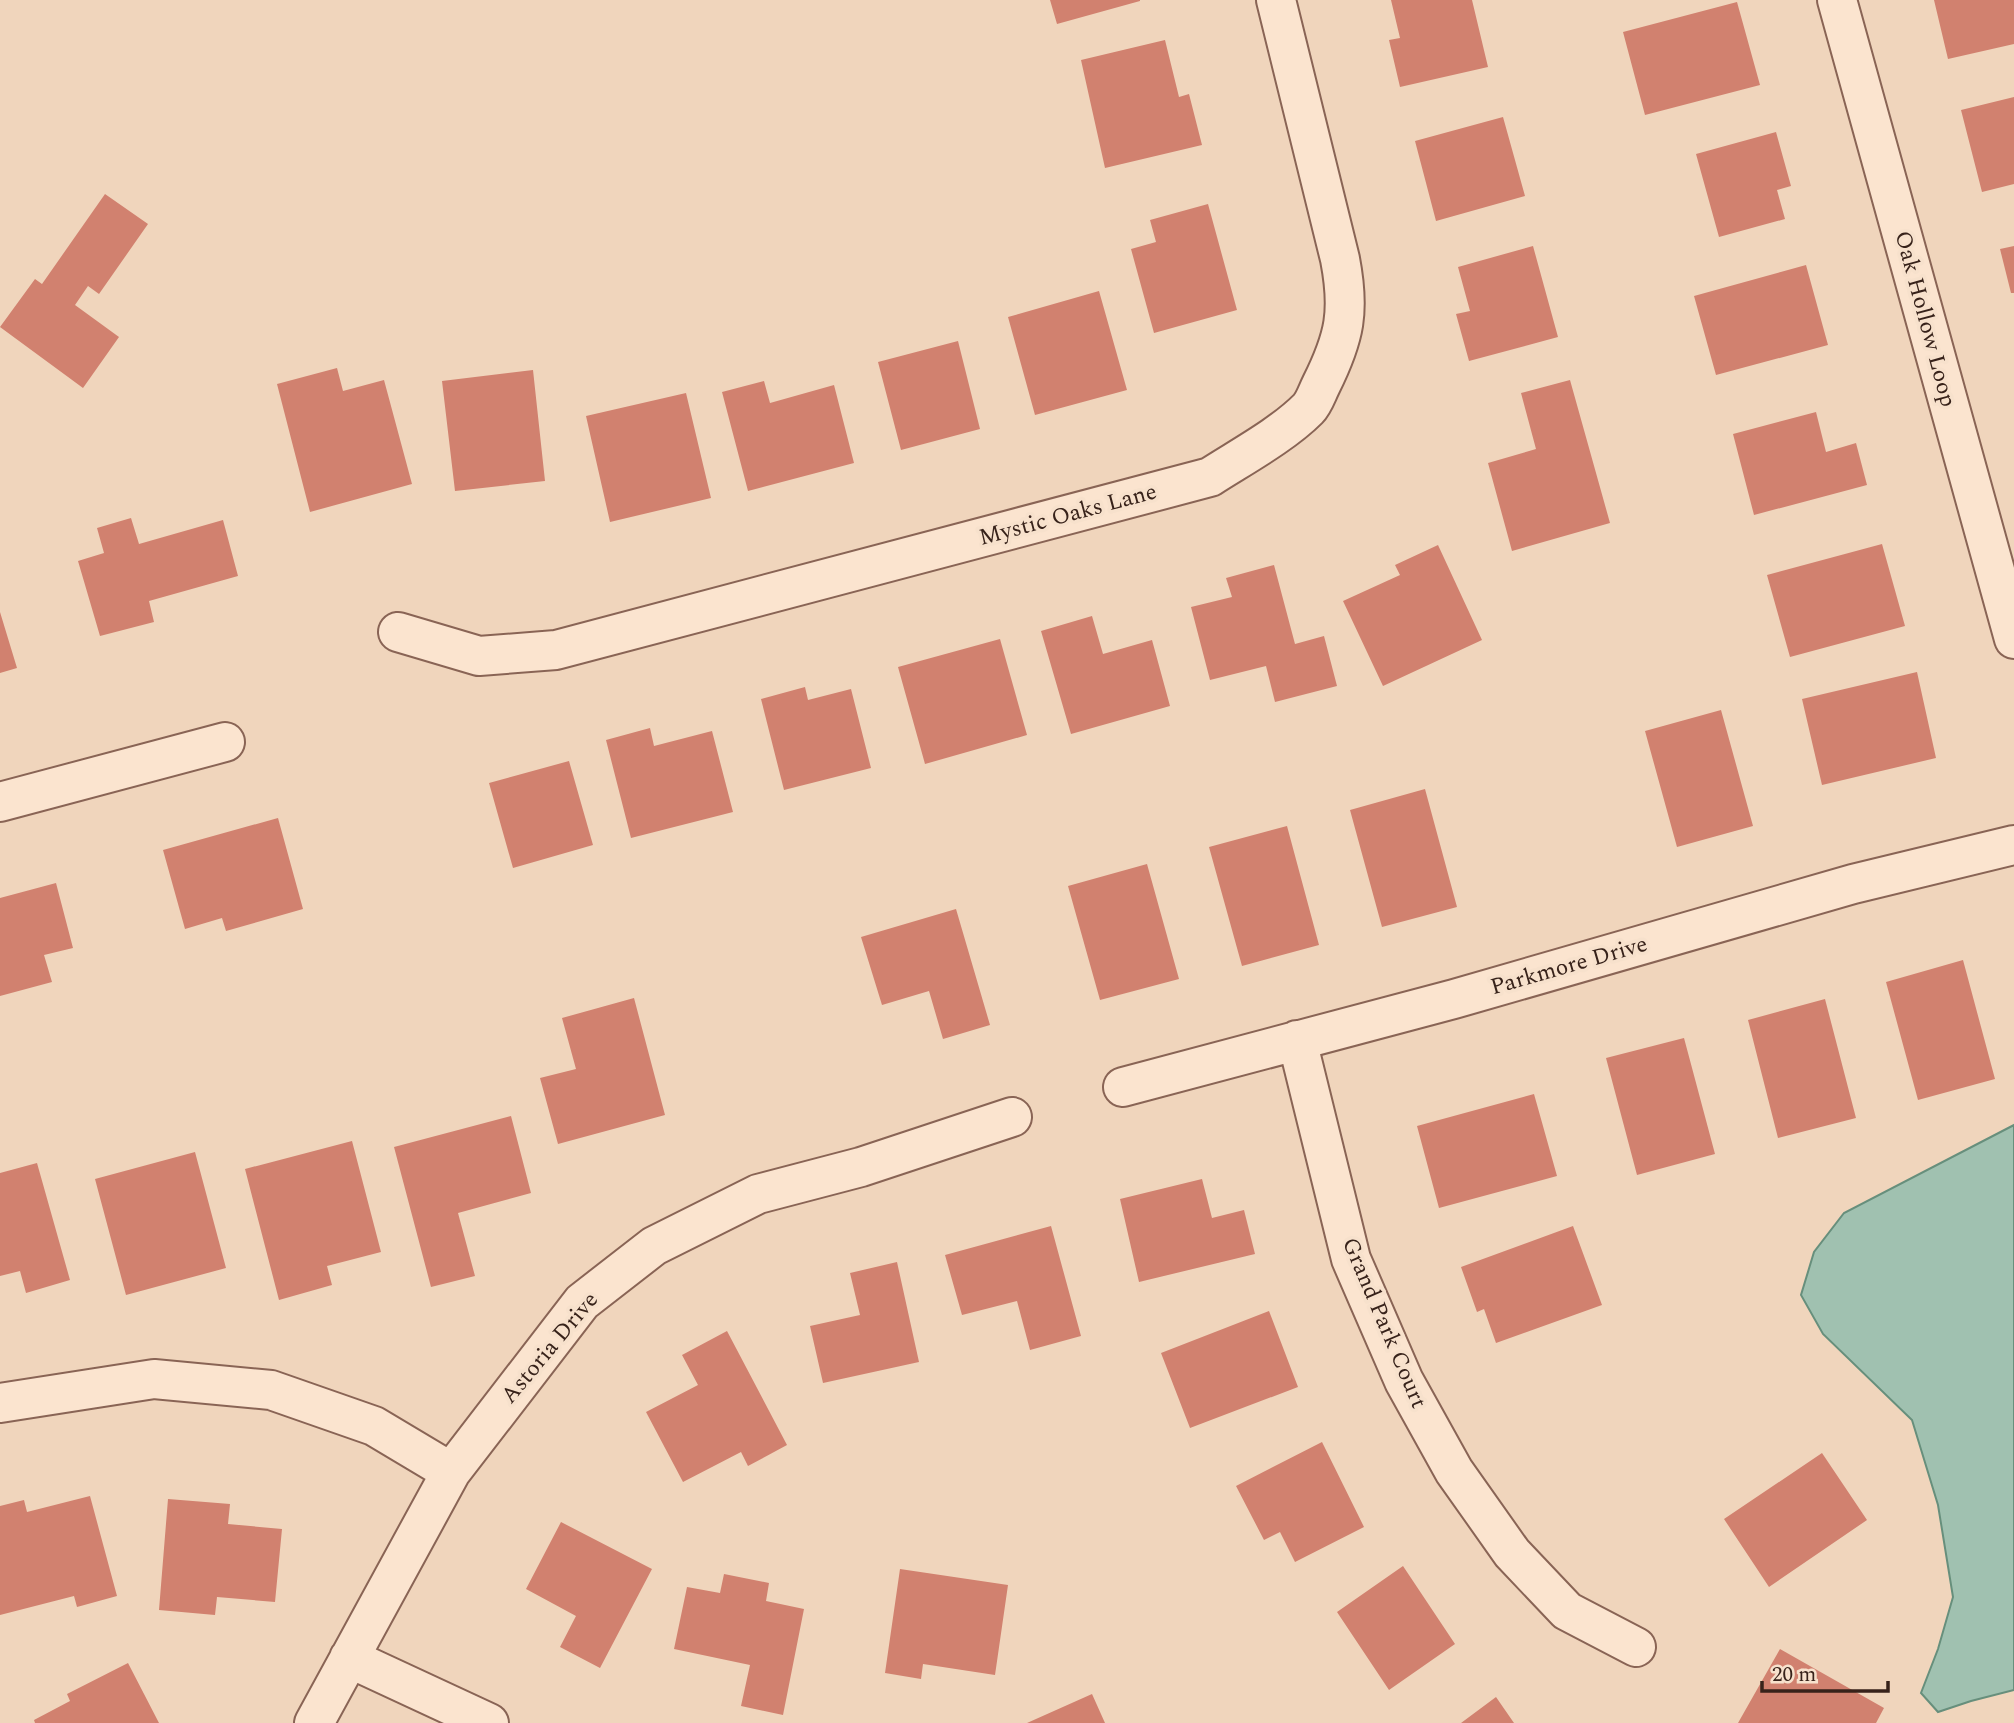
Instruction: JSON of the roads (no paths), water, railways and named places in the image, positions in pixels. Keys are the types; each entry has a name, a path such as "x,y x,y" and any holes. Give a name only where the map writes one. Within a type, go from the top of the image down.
{"street":[{"name":"Mystic Oaks Lane","path":"398,632 479,656 556,650 1210,477 1282,430 1310,407 1325,378 1343,334 1346,291 1276,0"},
{"name":"Oak Hollow Loop","path":"1837,0 2014,639"},
{"path":"0,802 225,742"},
{"name":"Parkmore Drive","path":"1123,1087 1454,999 1853,884 2014,845"},
{"name":"Grand Park Court","path":"1297,1040 1352,1259 1404,1381 1454,1471 1512,1553 1567,1611 1636,1647"},
{"name":"Astoria Drive","path":"314,1723 451,1472 582,1302 654,1246 758,1194 861,1167 1012,1116"},
{"path":"0,1403 154,1379 271,1390 374,1426 451,1472"},
{"path":"349,1658 489,1723"}]}
